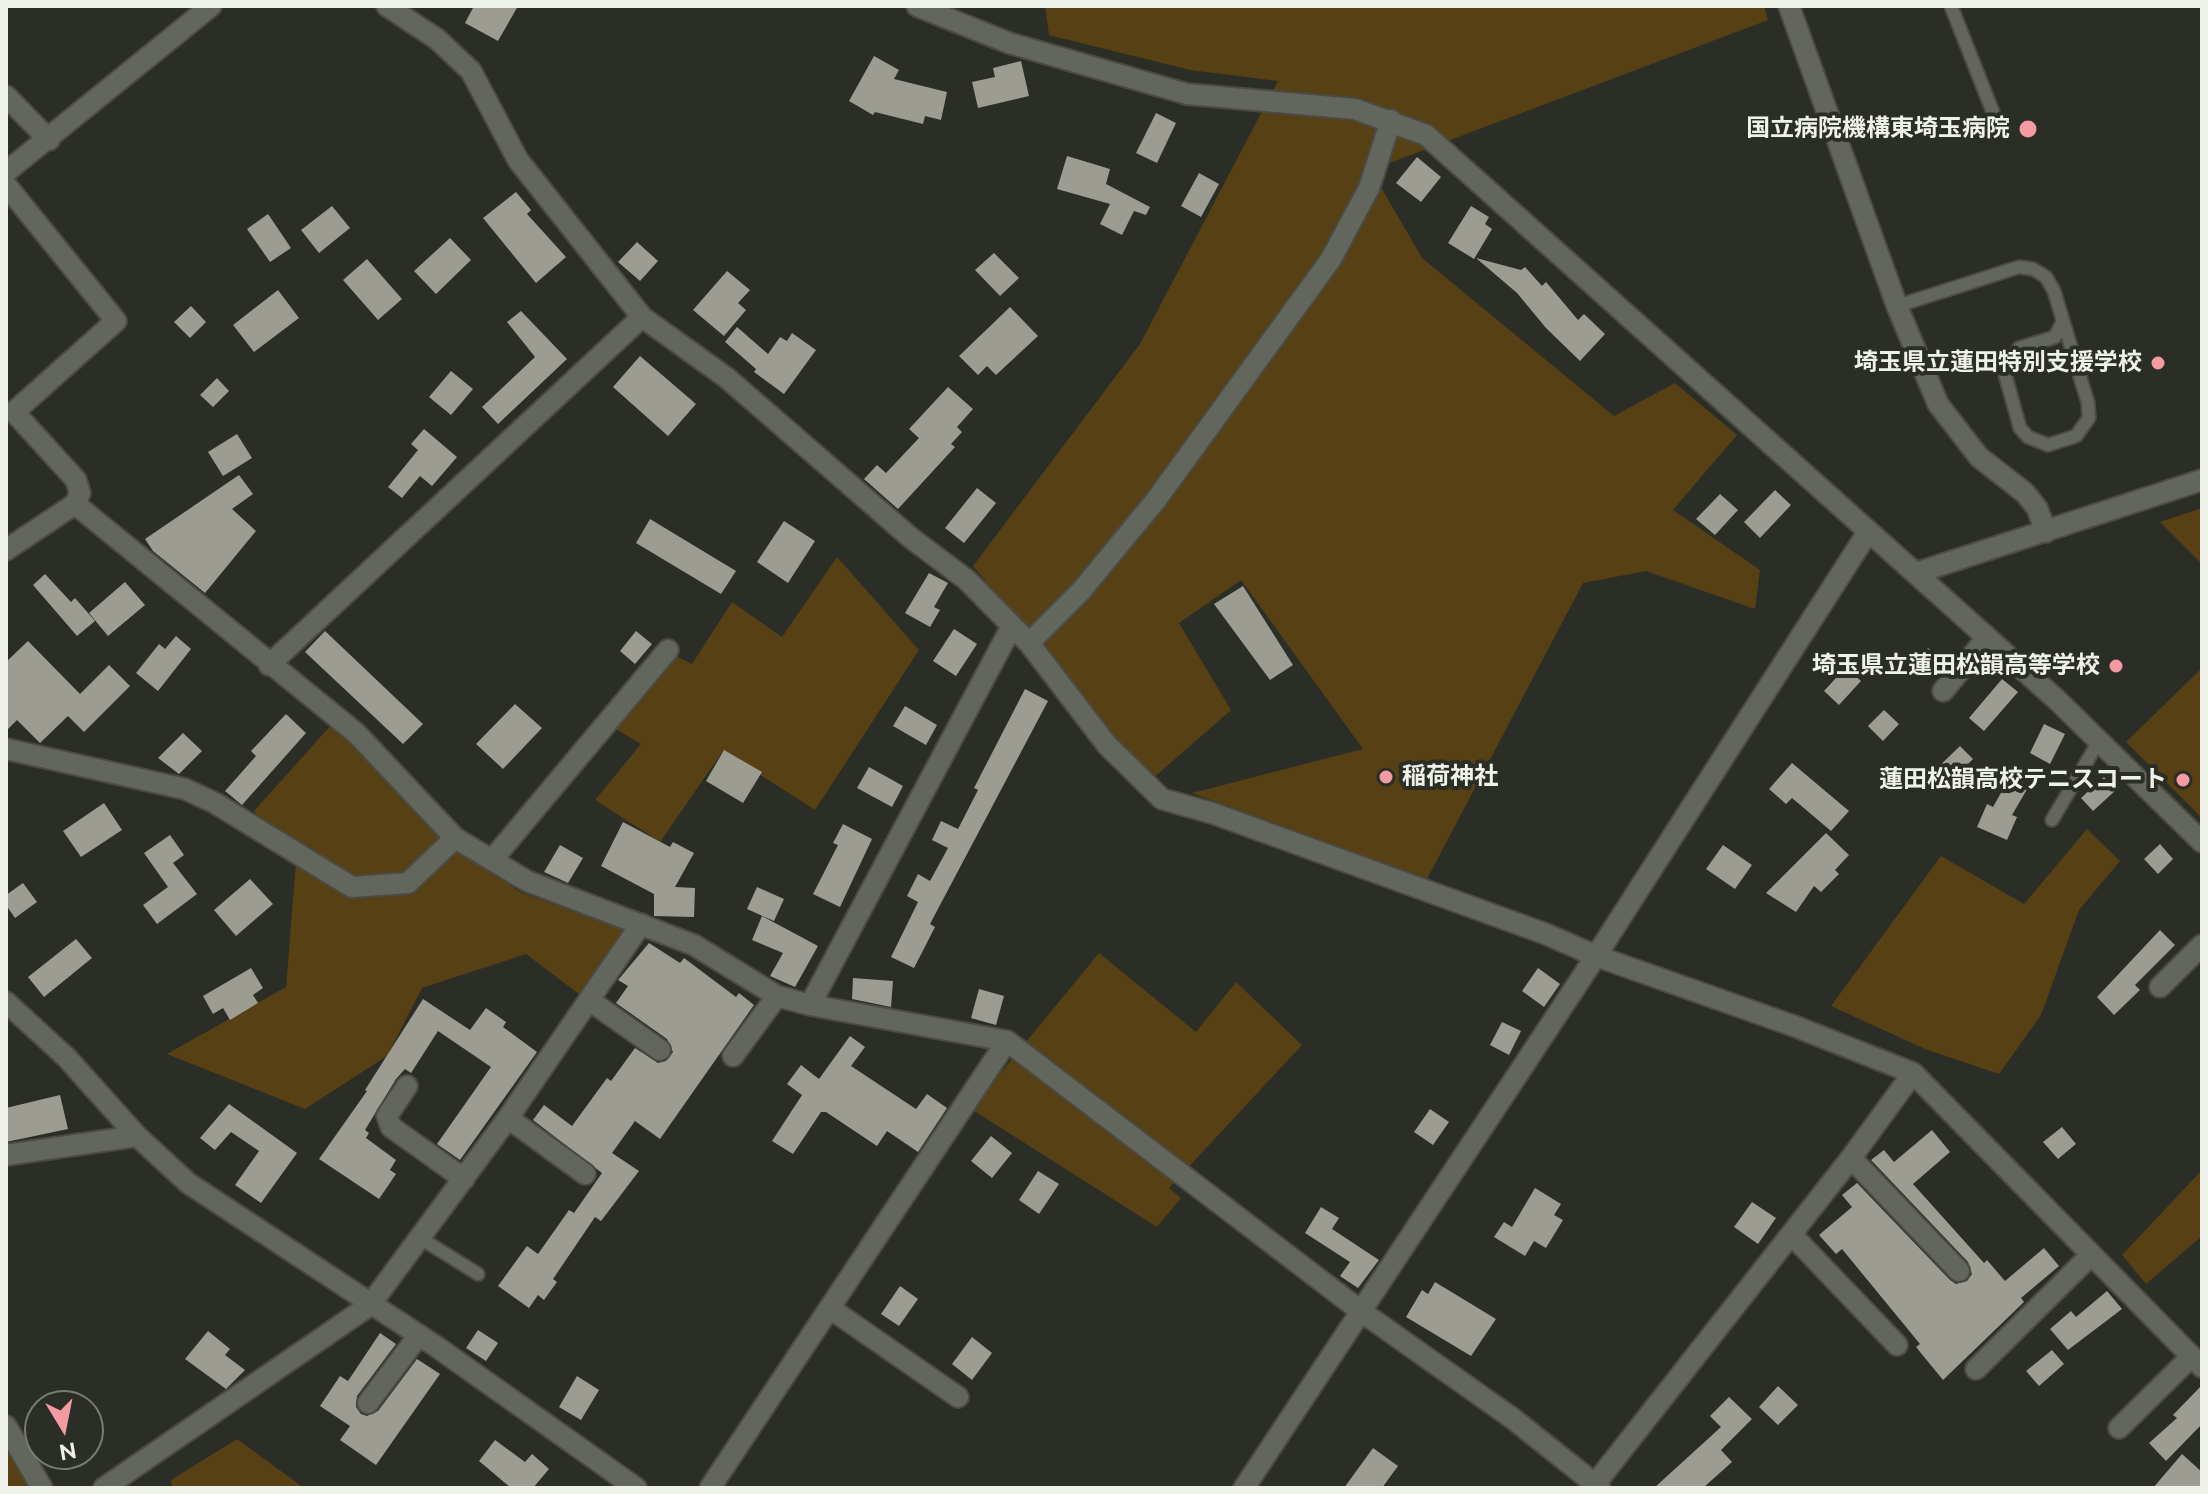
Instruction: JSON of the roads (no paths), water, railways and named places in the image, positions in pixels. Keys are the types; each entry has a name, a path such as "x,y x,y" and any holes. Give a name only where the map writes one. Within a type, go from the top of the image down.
{"street":[{"path":"6,172 49,140 187,14 211,6"},
{"path":"387,6 437,39 471,71 518,160 642,317 727,378 911,538 967,580 1029,643 1107,745 1162,799 1546,934 1596,956 1794,1026 1913,1073 2197,1362 2119,1428"},
{"path":"917,6 1009,43 1187,94 1355,109 1426,135 1916,573 2099,741 2202,842"},
{"path":"1789,6 1897,306 1938,404 1979,457 2025,493 2037,508 2046,532"},
{"path":"6,96 49,140"},
{"path":"1029,643 1081,591 1156,500 1331,259 1369,188 1391,120"},
{"path":"6,185 116,321 14,412 76,480 80,493 75,504 6,550"},
{"path":"269,665 642,317"},
{"path":"1916,573 2202,480"},
{"path":"75,504 356,733 455,838 527,881 694,945 777,996 810,1005 1007,1041 1362,1312 1512,1418 1596,1487 1851,1158 1913,1073"},
{"path":"1244,1488 1596,956 1868,532"},
{"path":"810,1005 1012,626"},
{"path":"1943,691 1987,638"},
{"path":"492,860 668,650"},
{"path":"6,749 185,789 215,803 352,887 408,883 455,838"},
{"path":"104,1488 370,1305 508,1118 641,924"},
{"path":"2160,987 2202,945"},
{"path":"733,1056 777,996"},
{"path":"589,1000 660,1050"},
{"path":"6,1002 67,1058 137,1136 188,1183 437,1347 636,1488"},
{"path":"710,1488 1007,1041"},
{"path":"407,1086 387,1116 391,1127 464,1179"},
{"path":"508,1118 585,1174"},
{"path":"6,1155 137,1136"},
{"path":"1851,1158 1959,1271"},
{"path":"1792,1235 1897,1345"},
{"path":"1976,1369 2090,1256"},
{"path":"831,1309 958,1397"},
{"path":"368,1403 419,1335"},
{"path":"6,1426 42,1488"}],"lane":[{"path":"1951,6 1998,125"},
{"path":"1897,306 2019,267 2033,269 2046,277 2063,321 2089,418 2076,436 2048,445 2028,437 2020,428 2003,367 2019,348 2055,337 2063,321"},
{"path":"2052,820 2099,741"},
{"path":"420,1238 478,1274"}],"place":[{"name":"国立病院機構東埼玉病院","path":"2028,129"},
{"name":"埼玉県立蓮田特別支援学校","path":"2158,363"},
{"name":"埼玉県立蓮田松韻高等学校","path":"2116,666"},
{"name":"稲荷神社","path":"1386,777"},
{"name":"蓮田松韻高校テニスコート","path":"2183,780"}]}
